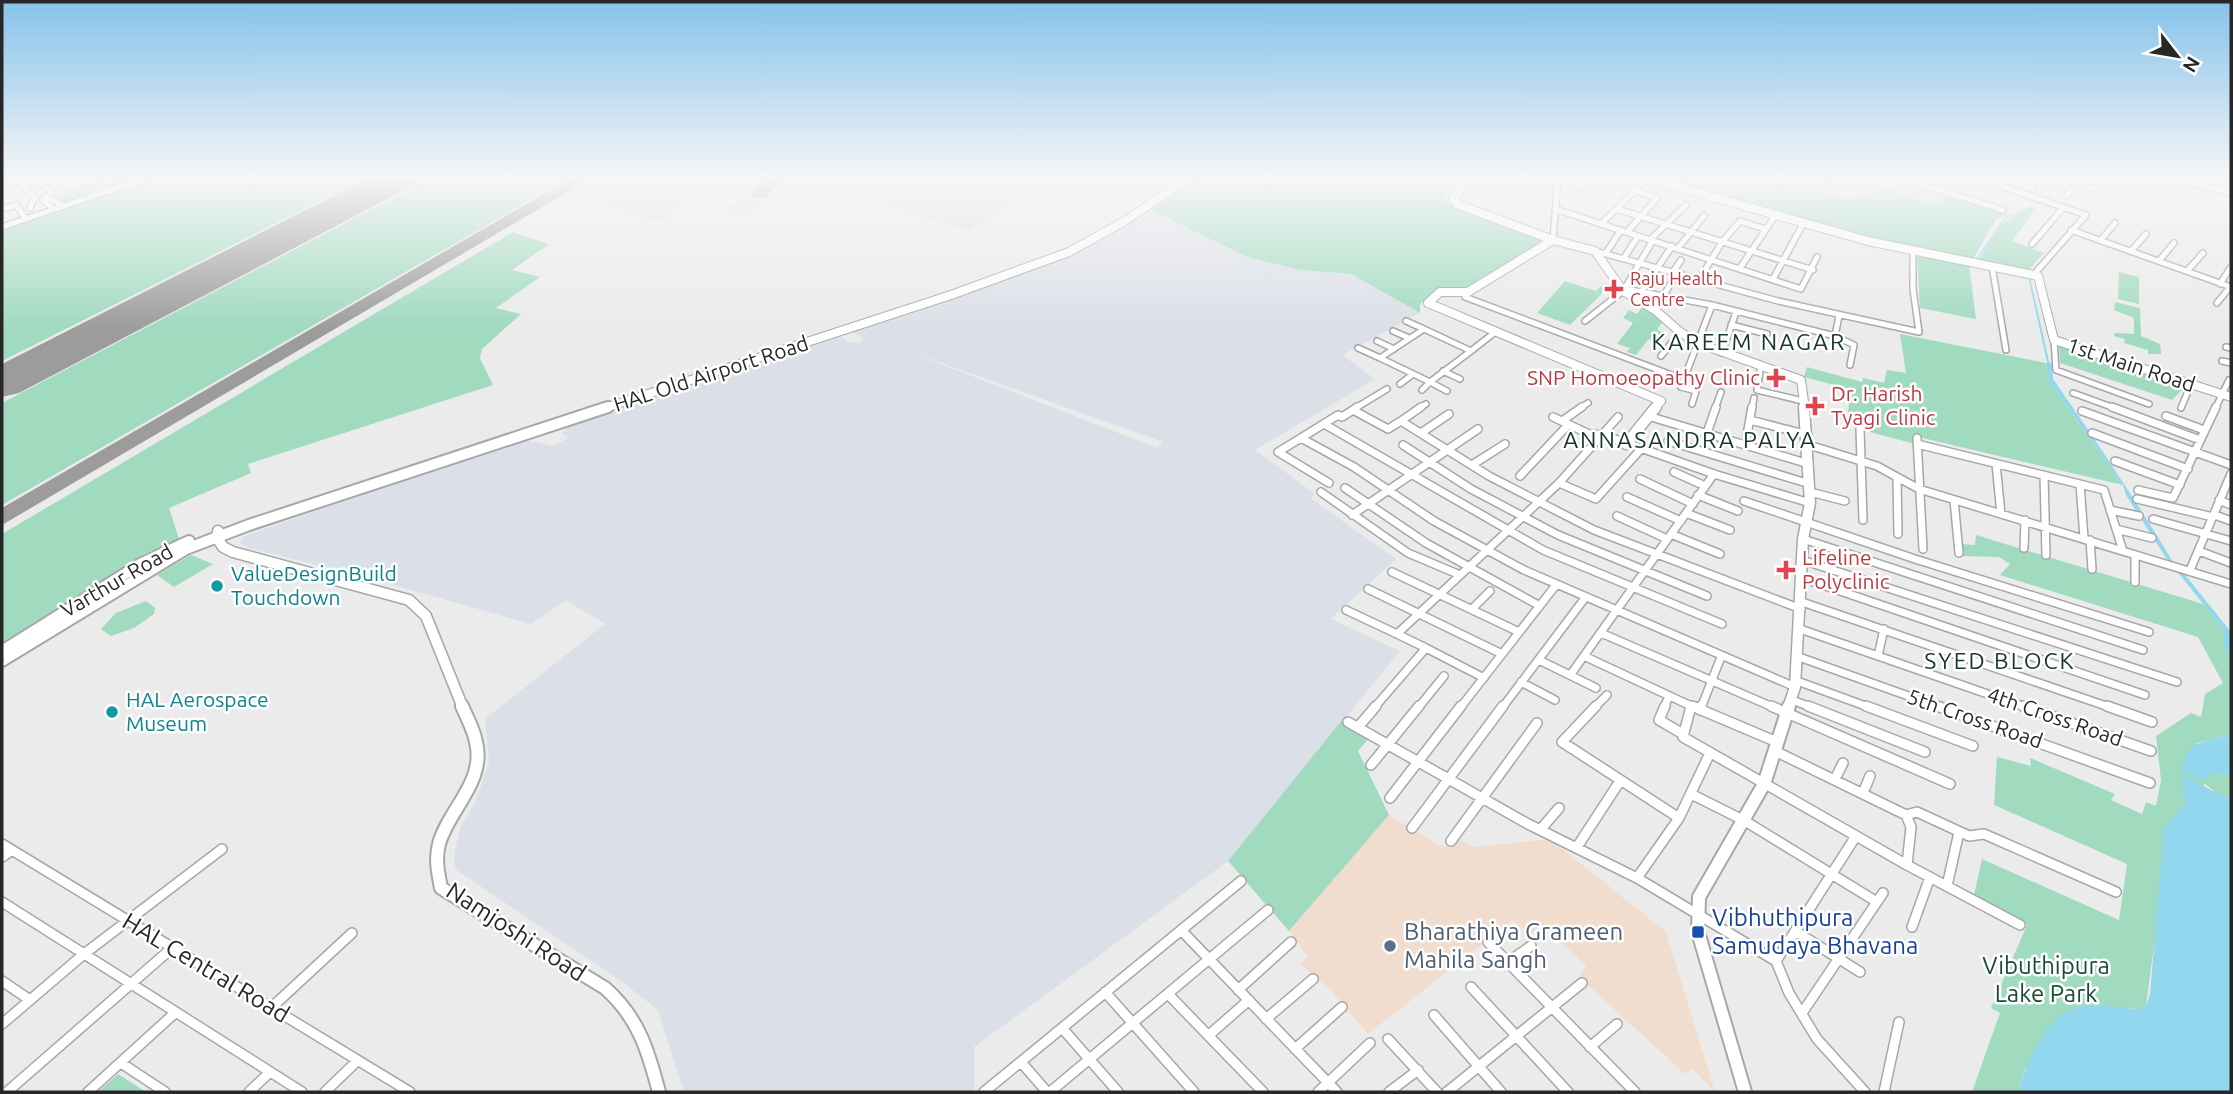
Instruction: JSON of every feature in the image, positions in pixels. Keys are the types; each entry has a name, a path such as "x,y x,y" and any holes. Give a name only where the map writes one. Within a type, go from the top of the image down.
{"main road":[{"name":"HAL Old Airport Road","path":"238,524 941,296 1065,248 1103,228"},
{"name":"HAL Old Airport Road","path":"217,534 941,296 1069,251 1112,228"},
{"name":"Varthur Road","path":"2,661 149,569 238,524"},
{"name":"Varthur Road","path":"2,651 142,563 217,534"}],"street":[{"path":"1522,228 1553,240 1699,280 1839,316 1919,332 1913,289 1913,250"},
{"path":"1553,240 1554,228"},
{"path":"1616,228 1801,289 1813,270 1817,257"},
{"path":"1600,252 1628,228"},
{"path":"1586,321 1623,289 1652,240 1663,228"},
{"path":"1676,228 1813,270"},
{"path":"1642,291 1658,267 1695,228"},
{"path":"1699,280 1722,242 1734,228"},
{"path":"1740,268 1749,250 1765,229 1762,228"},
{"path":"1773,279 1802,228"},
{"path":"1821,228 2038,276 2036,272 2042,263 2071,230 2231,287 2217,303"},
{"path":"2032,244 2046,228"},
{"path":"2101,240 2111,228"},
{"path":"2131,251 2146,234"},
{"path":"1624,258 1638,236"},
{"path":"1553,240 1464,293 1440,292 1427,303 1661,401 1626,444"},
{"path":"2158,261 2174,243"},
{"path":"1600,252 1623,289 1698,344 1801,380 1810,464 1810,493 1803,539 1802,606 1796,684 1764,784 1699,897 1697,912 1698,932 1745,1092"},
{"path":"2187,271 2203,253"},
{"path":"1664,295 1681,260"},
{"path":"1992,266 2006,351"},
{"path":"2220,284 2231,267"},
{"name":"1st Main Road","path":"2038,276 2054,340 2231,397"},
{"path":"1623,289 1712,305 1835,336 1854,345 1850,365"},
{"path":"1464,293 1465,297 1515,317 1677,377"},
{"path":"1692,404 1696,391 1682,387 1712,305"},
{"path":"1722,353 1736,312"},
{"path":"1835,336 1839,316"},
{"path":"1406,321 1472,351"},
{"path":"1731,325 1767,334"},
{"path":"1380,358 1424,329"},
{"path":"1393,331 1409,338"},
{"path":"1661,356 1680,332"},
{"path":"1422,390 1494,333"},
{"path":"2054,340 2056,370 2149,404"},
{"path":"1377,341 1394,349"},
{"path":"1358,348 1447,391"},
{"path":"2222,361 2231,363"},
{"path":"1761,365 1757,390 1803,401"},
{"path":"1443,372 1460,379"},
{"path":"1400,384 1413,374"},
{"path":"2138,490 2174,498 2221,394 2230,380"},
{"path":"2181,408 2191,384"},
{"path":"1329,483 1278,452 1387,389"},
{"path":"1707,433 1721,392"},
{"path":"2073,393 2200,439"},
{"path":"1747,435 1754,398"},
{"path":"1520,476 1565,423 1588,403"},
{"path":"1353,410 1388,429 1426,404"},
{"path":"2081,411 2231,466"},
{"path":"1421,433 1449,414"},
{"path":"1648,416 1810,464"},
{"path":"2166,416 2204,430"},
{"path":"1397,634 1559,483 1618,417"},
{"path":"1553,418 1589,434 1604,435 1714,474 1845,501"},
{"path":"1750,420 1861,460 1919,489 2231,584"},
{"path":"1401,421 1539,502 1594,530 1656,555 1802,606 1884,629 2152,722"},
{"path":"1324,424 1543,550 1722,624"},
{"path":"1352,515 1478,429"},
{"path":"1860,429 1863,520"},
{"path":"2092,433 2188,469"},
{"path":"1301,438 1390,490 1434,521 1556,585 1721,657 1973,746"},
{"path":"1668,441 1810,493"},
{"path":"1923,549 1917,441 1996,464 2104,490 2123,551"},
{"path":"1472,465 1504,443"},
{"path":"1403,445 1471,489 1581,545 1707,596"},
{"path":"1559,483 1596,499 1641,449"},
{"path":"2115,461 2180,485"},
{"path":"1996,464 2001,514"},
{"path":"1674,472 1705,486"},
{"path":"1571,674 1714,474"},
{"path":"2190,570 2231,474"},
{"path":"2044,475 2046,555"},
{"path":"1897,479 1898,534"},
{"path":"1640,480 1693,504"},
{"path":"2080,484 2092,569"},
{"path":"1345,488 1468,569 1540,606"},
{"path":"1321,492 1408,553 1460,575"},
{"path":"1699,495 1738,511"},
{"path":"1627,497 1681,521"},
{"path":"2137,499 2231,521"},
{"path":"1954,500 1959,553"},
{"path":"2219,500 2231,505"},
{"path":"1744,501 1914,559 2148,632"},
{"path":"2110,509 2139,516"},
{"path":"1686,513 1730,530"},
{"path":"1617,516 1720,554"},
{"path":"2152,519 2231,541"},
{"path":"2024,548 2025,520"},
{"path":"2116,530 2152,538"},
{"name":"Namjoshi Road","path":"217,534 223,547 233,552 409,600 426,616 477,744 476,766 464,801 440,841 436,862 441,888 605,988 627,1006 641,1028 659,1092"},
{"path":"1803,539 2143,650"},
{"path":"2199,551 2231,563"},
{"path":"2135,555 2135,582"},
{"path":"1802,560 2178,682"},
{"path":"1392,572 1519,632"},
{"path":"1802,578 2144,695"},
{"path":"1390,798 1556,585"},
{"path":"1368,589 1502,654"},
{"path":"1472,609 1490,590"},
{"path":"1412,828 1585,598"},
{"path":"1346,610 1484,678"},
{"name":"4th Cross Road","path":"1800,629 2151,751"},
{"path":"1878,656 1884,629"},
{"path":"1601,633 1950,785"},
{"path":"1359,726 1426,648"},
{"path":"1584,656 1776,747 1906,815 1911,827 1907,865"},
{"path":"1682,734 1711,682 1721,657"},
{"name":"5th Cross Road","path":"1799,657 2150,783"},
{"path":"1539,660 1597,688"},
{"path":"1371,765 1444,676"},
{"path":"1521,682 1555,700"},
{"path":"1607,695 1562,743 1679,818"},
{"path":"1669,696 1659,720 1683,737 1907,865 2020,925"},
{"path":"1792,700 1925,752"},
{"path":"1348,722 1541,829 1637,878 1776,961 1789,993 1817,1039 1865,1092"},
{"path":"1451,841 1536,723"},
{"path":"1637,878 1679,818 1710,753"},
{"path":"1835,779 1843,763"},
{"path":"1863,793 1870,775"},
{"path":"1577,846 1620,781"},
{"path":"1691,794 1745,821 1832,874 1880,897 1802,1013"},
{"path":"1541,829 1559,808"},
{"path":"1906,815 1917,812 1971,836 1984,834 2116,892"},
{"path":"1947,886 1959,832"},
{"path":"1776,961 1856,836"},
{"name":"HAL Central Road","path":"2,844 410,1092"},
{"path":"2,1024 84,954 222,849"},
{"path":"2,857 12,850"},
{"path":"1912,927 1930,877"},
{"path":"984,1092 1241,881"},
{"path":"3,904 302,1092"},
{"path":"1021,1062 1048,1092 1268,910"},
{"path":"1181,930 1337,1092"},
{"path":"1795,931 1860,972"},
{"path":"271,1008 352,933"},
{"path":"1238,990 1291,942"},
{"path":"1488,942 1634,1092"},
{"path":"1508,962 1531,946"},
{"path":"7,1092 172,948"},
{"path":"1266,1019 1313,979"},
{"path":"2,981 30,1000"},
{"path":"1447,1092 1582,983"},
{"path":"1471,987 1568,1092"},
{"path":"1105,992 1194,1092"},
{"path":"1168,993 1263,1092"},
{"path":"1209,1035 1249,1000"},
{"path":"1294,1049 1342,1007"},
{"path":"88,1092 176,1012"},
{"path":"1434,1016 1501,1092"},
{"path":"1884,1092 1899,1022"},
{"path":"1590,1046 1617,1024"},
{"path":"1062,1028 1118,1092"},
{"path":"1388,1039 1437,1092"},
{"path":"1318,1092 1370,1043"},
{"path":"324,1092 357,1060"},
{"path":"121,1062 165,1092"},
{"path":"1390,1092 1418,1070"},
{"path":"249,1092 270,1072"}],"shaded area":[{"path":"1119,228 1188,228 1247,257 1300,270 1351,274 1420,313 1342,355 1375,379 1255,450 1315,494 1310,498 1396,559 1331,619 1400,651 1228,861 974,1047 974,1092 684,1092 658,1010 621,981 455,869 454,856 460,828 475,803 489,763 485,719 605,624 566,600 531,624 365,577 245,547 240,542 245,536 522,439 552,446 569,438 562,433 574,422 839,336 848,342 859,343 864,340 853,332 913,313 1078,251","holes":["897,347 1163,442 1157,448"]},
{"name":"Bharathiya Grameen Mahila Sangh","path":"1389,815 1438,845 1452,846 1458,839 1475,847 1550,839 1666,932 1715,1092 1692,1069 1685,1074 1579,977 1586,966 1542,924 1530,935 1513,920 1368,1034 1330,989 1300,964 1308,957 1289,931"}],"green space":[{"path":"8,228 266,228 2,361 2,230"},
{"path":"336,228 482,228 2,505 2,403"},
{"path":"1188,228 1508,228 1542,241 1466,290 1443,287 1420,304 1420,313 1351,274 1300,270 1247,257"},
{"path":"1836,228 1991,228 1973,259"},
{"path":"1998,228 2021,228 2012,241 2044,253 2029,270 1979,260"},
{"path":"513,232 549,244 512,270 540,277 496,308 521,314 482,349 480,358 493,385 248,464 251,473 169,508 179,539 144,554 2,645 2,534"},
{"path":"1917,253 1969,265 1976,319 1920,308"},
{"path":"2119,272 2139,277 2139,304 2118,299"},
{"path":"1565,281 1596,291 1604,283 1611,285 1570,325 1537,313"},
{"path":"2115,302 2140,308 2141,336 2160,344 2161,354 2148,354 2148,350 2124,343 2125,339 2114,336 2115,333 2134,334 2134,318 2114,310"},
{"path":"1643,306 1663,321 1657,330 1663,332 1656,341 1649,339 1636,355 1627,352 1630,348 1617,344 1633,323 1623,318 1629,310 1637,314"},
{"path":"1900,334 2046,363 2049,381 2123,485 1914,436 1915,444 1870,432 1870,420 1848,414 1850,389 1804,377 1807,367 1862,382 1863,378 1884,383 1887,370 1906,373"},
{"path":"2059,344 2187,385 2172,400 2060,363"},
{"name":"Vibuthipura Lake Park","path":"1976,535 2203,604 2224,630 2224,648 2231,654 2231,735 2196,743 2210,773 2231,776 2231,798 2219,795 2205,784 2185,805 2158,916 2146,1006 2139,1009 2083,1006 2025,1070 2018,1092 1972,1092 2000,1013 1991,1008 2027,925 1974,895 1982,859 2119,920 2127,864 1994,805 1997,757 2031,766 2030,758 2115,794 2111,800 2142,814 2146,802 2156,806 2161,780 2156,736 2191,713 2201,717 2205,694 2223,683 2198,637 2000,575 2010,564 1999,557 1960,556 1960,544 1975,545"},
{"path":"191,555 213,564 174,587 157,575"},
{"path":"146,601 155,608 154,614 134,628 111,636 101,629 116,613"},
{"path":"1343,719 1371,736 1358,751 1389,815 1289,931 1228,861"},
{"path":"118,1074 146,1092 98,1092"}],"water":[{"path":"2046,363 2052,363 2053,379 2114,469 2173,562 2168,561 2126,495 2123,485 2049,381"},
{"path":"2176,570 2182,571 2231,632 2231,654 2224,648 2224,630"},
{"path":"2231,735 2231,776 2210,773 2204,781 2182,772 2192,747 2204,741"},
{"path":"2182,775 2231,798 2231,1092 2018,1092 2040,1040 2059,1017 2084,1006 2138,1009 2146,1006 2150,994 2164,827 2185,805"}],"waterway":[{"path":"1977,259 1998,228"},
{"path":"2029,277 2049,366"}],"taxiway":[{"path":"2,518 498,228"}],"runway":[{"path":"2,383 302,228"}],"place":[{"name":"Raju Health Centre","path":"1614,289"},
{"name":"SNP Homoeopathy Clinic","path":"1776,378"},
{"name":"Dr. Harish Tyagi Clinic","path":"1815,406"},
{"name":"Lifeline Polyclinic","path":"1786,570"},
{"name":"ValueDesignBuild Touchdown","path":"217,586"},
{"name":"HAL Aerospace Museum","path":"112,712"},
{"name":"Vibhuthipura Samudaya Bhavana","path":"1698,932"},
{"name":"Bharathiya Grameen Mahila Sangh","path":"1390,946"}],"district":[{"name":"KAREEM NAGAR","path":"1749,342"},
{"name":"ANNASANDRA PALYA","path":"1690,440"},
{"name":"SYED BLOCK","path":"2000,661"}]}
